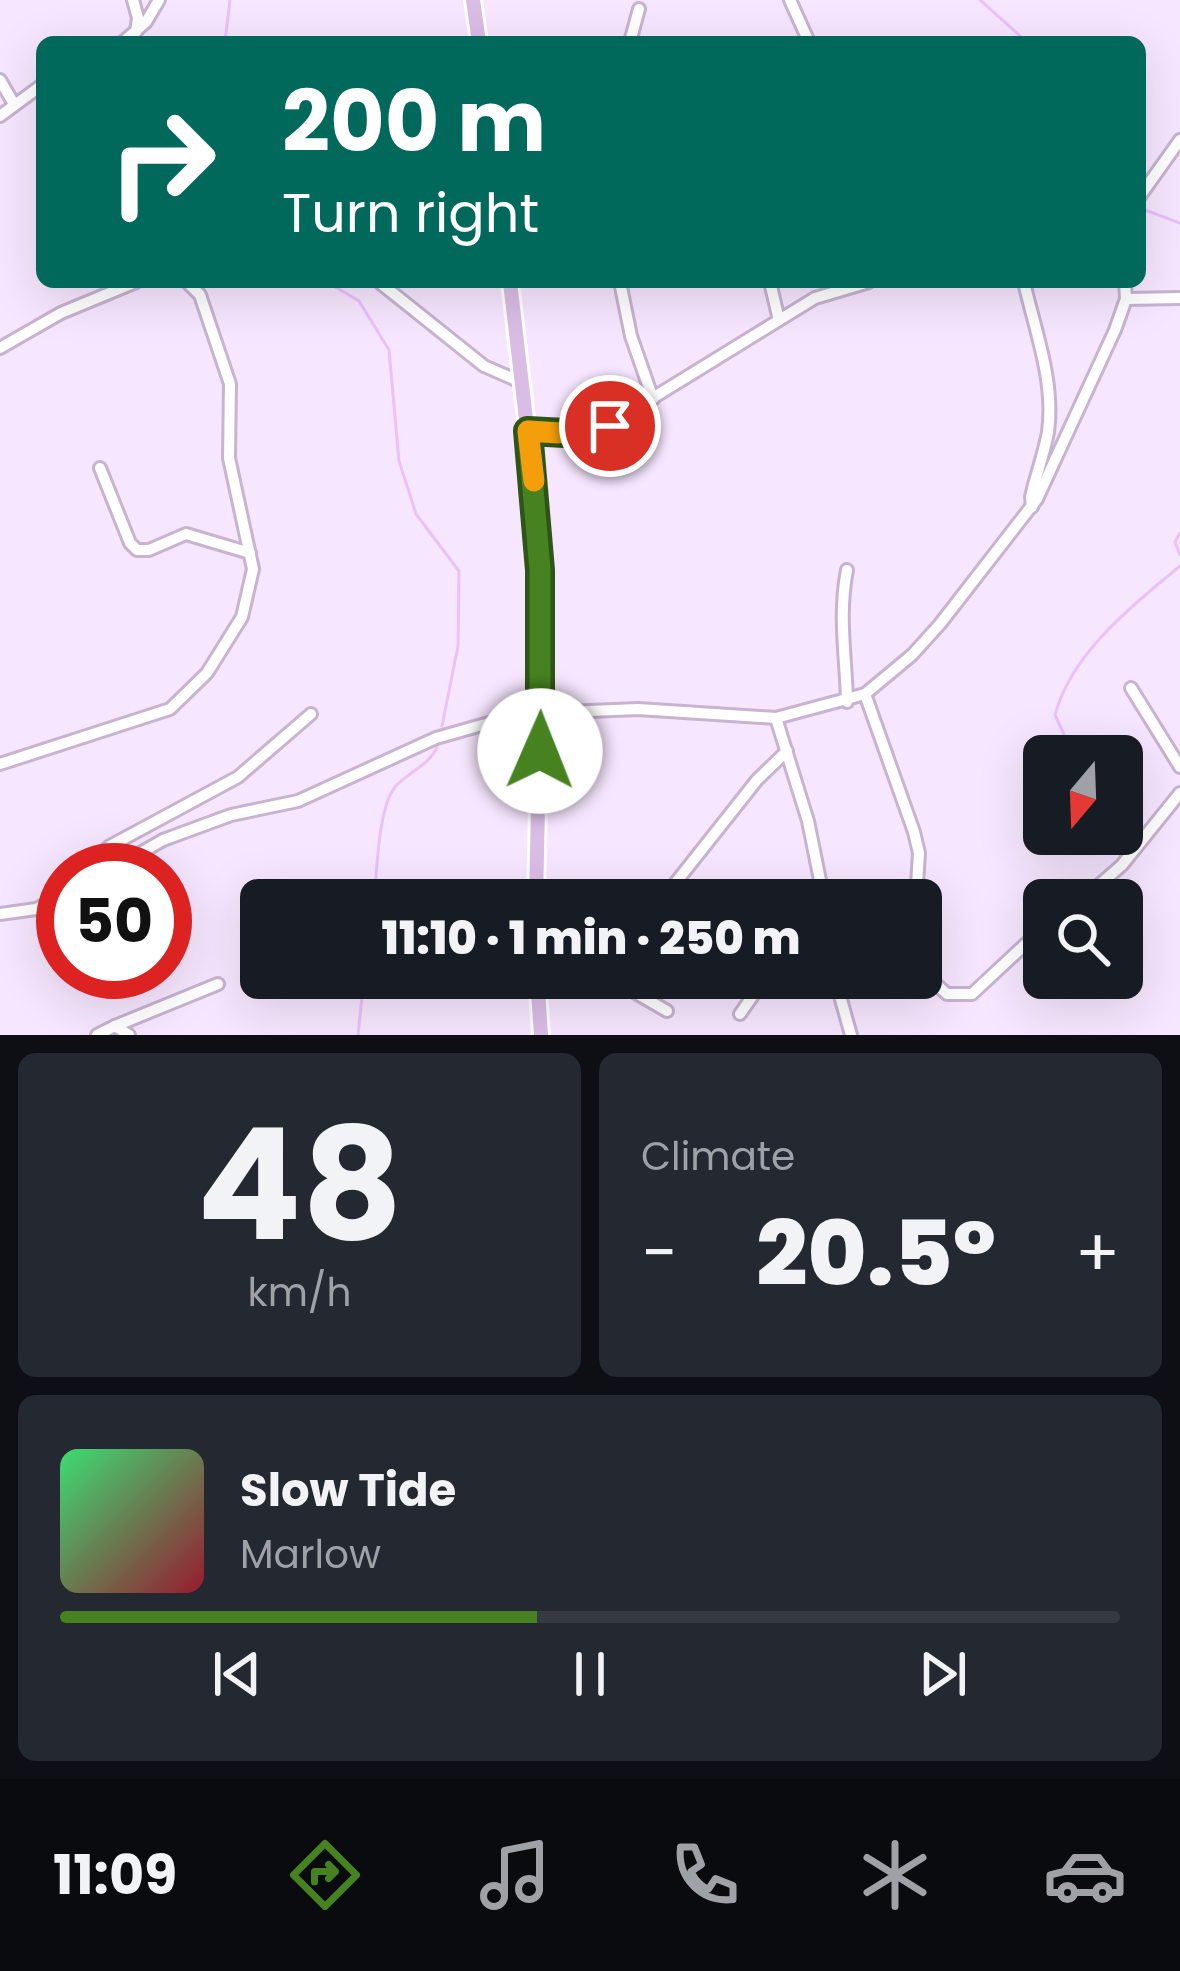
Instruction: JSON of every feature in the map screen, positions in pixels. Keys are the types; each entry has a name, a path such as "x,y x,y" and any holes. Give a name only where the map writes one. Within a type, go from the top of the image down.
{"main road":[{"path":"473,0 477,36"},
{"path":"510,288 539,530 537,879"},
{"path":"538,999 541,1035"}],"street":[{"path":"133,0 136,32"},
{"path":"131,36 159,0"},
{"path":"790,0 806,36"},
{"path":"632,36 639,9"},
{"path":"0,80 14,104"},
{"path":"0,116 36,89"},
{"path":"1146,188 1180,140"},
{"path":"0,348 61,313 121,288"},
{"path":"0,764 143,720 182,700 234,635 250,594 250,554 229,458 227,371 200,296 193,288"},
{"path":"386,288 484,366 523,383"},
{"path":"621,288 631,336 653,399"},
{"path":"771,288 778,320"},
{"path":"528,431 599,431 814,298 848,288"},
{"path":"1026,288 1049,397 1048,428 1030,497 1032,507"},
{"path":"159,843 231,815 325,791 436,738 541,713 668,709 776,718 865,694 940,624 1032,507 1060,457 1126,298 1125,288"},
{"path":"1126,298 1180,298"},
{"path":"100,468 137,550 193,534 250,554"},
{"path":"847,570 840,629 847,663 847,702"},
{"path":"1131,688 1180,766"},
{"path":"865,694 914,832 917,879"},
{"path":"116,843 238,777 311,714"},
{"path":"776,718 808,821 820,879"},
{"path":"679,879 757,780 787,751"},
{"path":"1105,879 1132,855 1180,793"},
{"path":"0,914 36,909"},
{"path":"942,990 947,994 972,994 1023,947"},
{"path":"97,1035 218,985"},
{"path":"646,999 667,1011"},
{"path":"740,1014 750,999"},
{"path":"841,999 850,1035"},
{"path":"115,1026 129,1035"}],"waterway":[{"path":"226,36 230,0"},
{"path":"980,0 1020,36"},
{"path":"1146,210 1180,223"},
{"path":"337,288 359,301 389,350 399,461 416,514 459,571 458,646 442,726"},
{"path":"1180,533 1175,542 1180,555"},
{"path":"1064,735 1055,715 1075,671 1106,632 1180,566"},
{"path":"376,879 389,797 437,748"},
{"path":"358,1035 362,999"}],"slow traffic":[{"path":"534,481 528,431 559,433"}],"route":[{"path":"540,751 539,530 528,431 583,434 610,426"}]}
